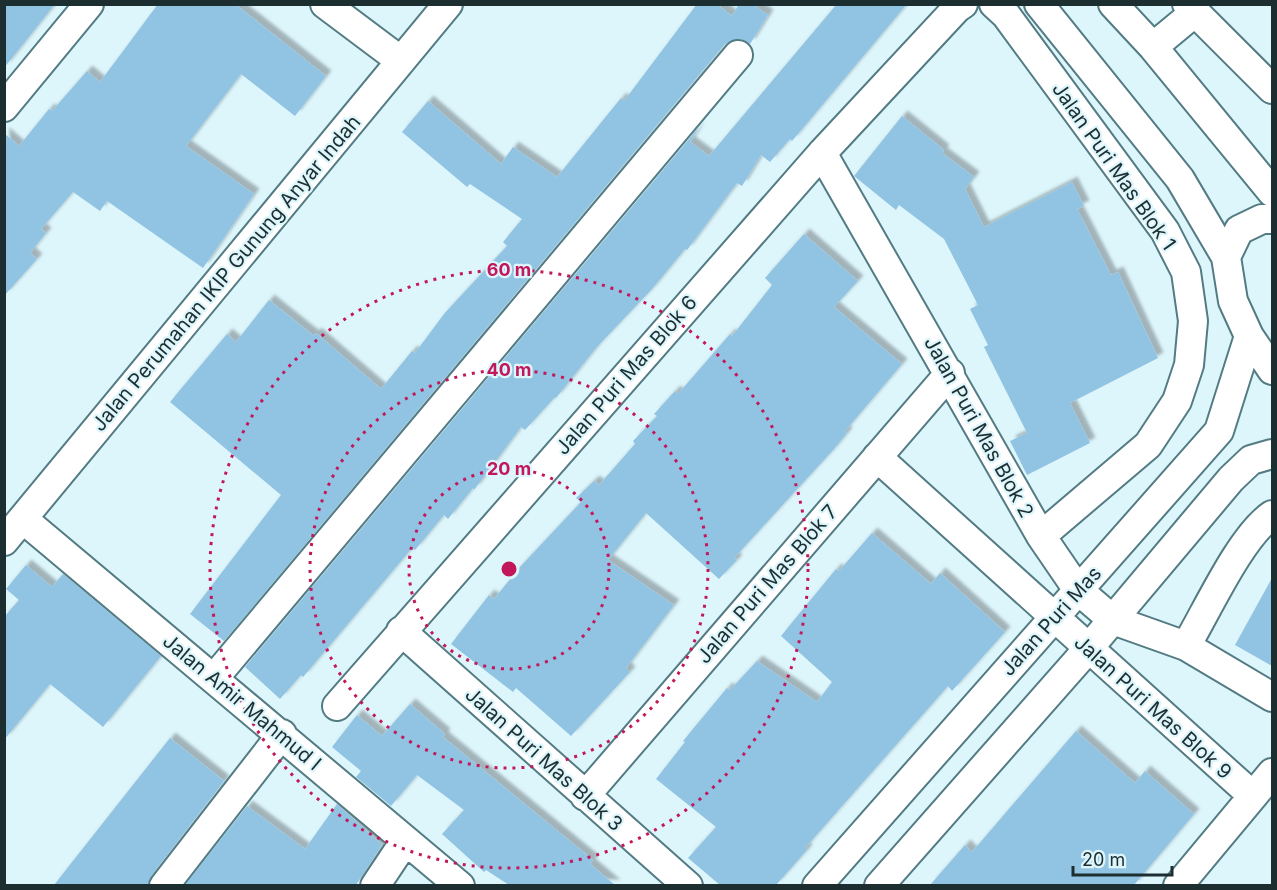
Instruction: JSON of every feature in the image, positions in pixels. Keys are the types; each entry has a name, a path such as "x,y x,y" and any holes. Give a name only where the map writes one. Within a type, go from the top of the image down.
{"street":[{"path":"4,107 89,4"},
{"path":"325,4 401,61"},
{"name":"Jalan Perumahan IKIP Gunung Anyar Indah","path":"4,541 448,4"},
{"path":"822,153 963,4"},
{"name":"Jalan Puri Mas Blok 1","path":"994,4 1006,15 1165,231 1186,272 1193,321 1189,365 1178,401 1148,445 1041,536"},
{"path":"1039,4 1180,180 1226,257 1233,301 1249,336 1272,370"},
{"path":"1113,4 1153,47 1272,192"},
{"path":"1153,47 1190,9 1272,89"},
{"path":"214,677 738,55"},
{"name":"Jalan Puri Mas Blok 2","path":"822,153 950,373 1041,536 1078,590 1113,620 1186,646 1272,697"},
{"name":"Jalan Puri Mas Blok 6","path":"337,706 822,153"},
{"path":"1226,257 1239,230 1262,219 1272,219"},
{"name":"Jalan Puri Mas","path":"817,885 1219,431 1249,336"},
{"name":"Jalan Puri Mas Blok 7","path":"585,796 950,373"},
{"path":"879,885 1088,649 1193,525 1262,457 1219,431"},
{"name":"Jalan Puri Mas Blok 9","path":"877,457 1253,796"},
{"path":"1161,498 1193,525"},
{"path":"1186,646 1241,551 1272,514"},
{"name":"Jalan Amir Mahmud I","path":"23,519 460,885"},
{"name":"Jalan Puri Mas Blok 3","path":"401,631 688,885"},
{"path":"164,885 282,734"},
{"path":"1178,885 1272,773"},
{"path":"375,885 405,841"}],"building":[{"path":"4,4 55,4 4,68"},
{"path":"158,4 235,4 326,76 295,116 241,74 186,146 254,194 203,268 107,201 100,211 73,192 41,229 46,233 30,253 37,259 4,296 4,133 19,146 49,109 52,111 87,71 100,82"},
{"path":"697,4 717,4 732,16 739,4 752,4 768,15 750,44 740,39 725,44 224,641 190,614 281,495 170,402 227,334 236,342 269,300 314,336 316,333 381,389 412,351 415,353 444,314 507,246 503,242 522,219 470,184 467,187 402,132 428,101 501,164 513,147 557,177 621,98 624,101"},
{"path":"837,4 907,4 792,141 790,139 770,162 761,155 742,186 737,183 687,250 685,249 652,289 596,348 556,398 525,430 521,427 474,490 473,488 448,519 444,515 415,550 412,548 303,677 301,675 280,699 245,667 700,126 690,142 709,156"},
{"path":"902,116 944,150 942,153 974,177 965,189 984,227 1072,182 1084,206 1077,209 1111,275 1118,272 1158,358 1070,403 1090,443 1027,475 1010,441 1027,433 984,347 988,345 970,309 978,305 944,239 899,205 896,210 854,176"},
{"path":"804,234 858,281 834,307 902,364 845,431 847,433 834,449 734,558 737,560 719,579 646,513 608,560 674,605 626,668 630,672 571,736 516,688 513,692 451,644 489,595 494,599 520,567 581,502 576,498 594,481 599,485 635,444 633,441 657,416 654,414 675,391 678,394 730,334 732,336 772,285 765,278"},
{"path":"872,533 931,584 940,573 1005,632 952,691 948,686 805,848 807,850 776,885 720,885 688,858 716,827 656,779 685,742 683,741 727,688 730,690 757,661 817,702 832,682 781,636 836,569 839,571"},
{"path":"26,565 52,587 63,574 161,656 103,727 50,684 4,740 4,617 19,600 6,589"},
{"path":"1272,578 1272,666 1235,645"},
{"path":"410,704 445,734 443,737 593,860 590,864 615,885 509,885 486,870 484,872 442,834 464,810 417,775 391,806 356,777 361,771 332,747 357,715 382,736"},
{"path":"1076,731 1135,783 1145,771 1194,814 1134,885 930,885 965,845 972,852"},
{"path":"170,738 224,781 151,876 148,885 54,885"},
{"path":"337,804 382,845 356,885 185,885 247,806 305,849"}]}
